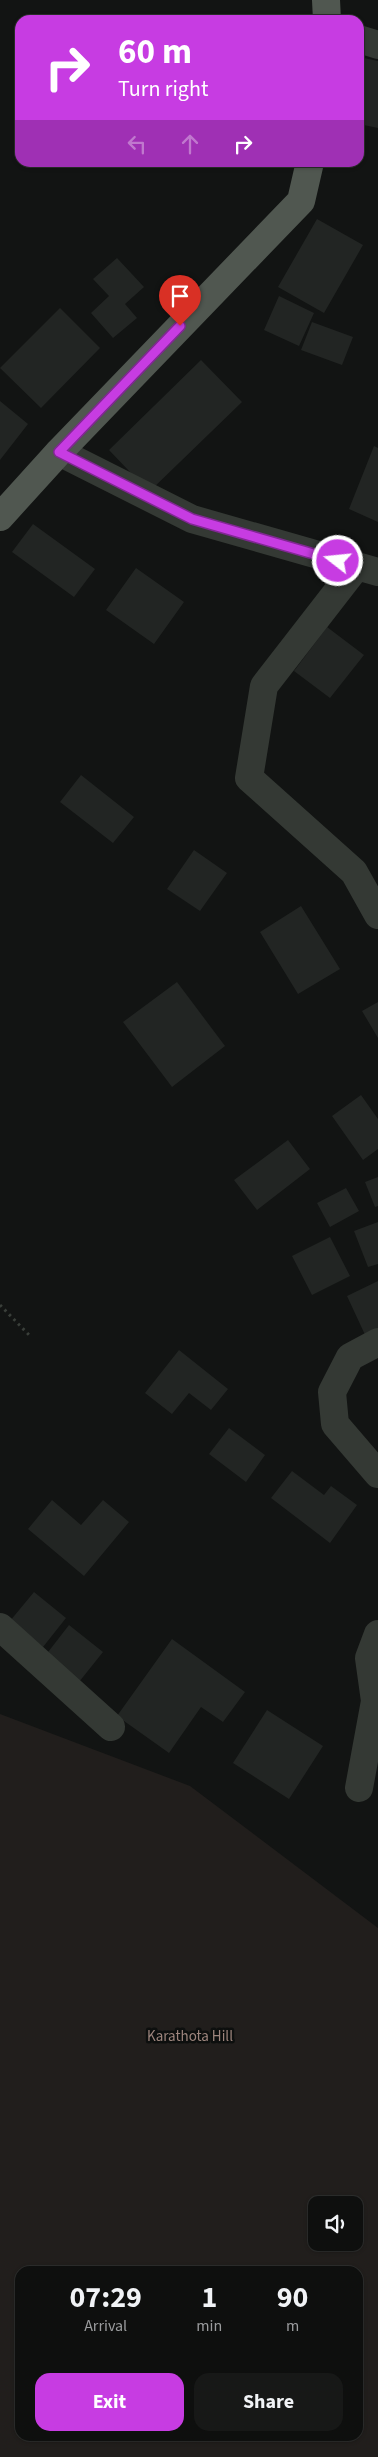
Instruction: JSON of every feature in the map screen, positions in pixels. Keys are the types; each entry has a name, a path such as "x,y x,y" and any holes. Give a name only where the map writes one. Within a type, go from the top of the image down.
{"main road":[{"path":"326,0 327,15"},
{"path":"0,517 59,452 301,201 309,167"}],"street":[{"path":"364,41 378,45"},
{"path":"59,452 192,519 367,569 264,686 249,778 354,872 378,915"},
{"path":"378,1342 350,1357 332,1392 336,1424 378,1474"},
{"path":"0,1627 111,1726"},
{"path":"359,1788 375,1701 369,1658 378,1634"}],"path":[{"path":"0,1305 31,1337"}],"green space":[{"name":"Karathota Hill","path":"0,1714 190,1786 378,1928 378,2457 0,2457"}],"building":[{"path":"364,58 378,61 378,128 364,125"},
{"path":"317,219 363,245 324,313 278,287"},
{"path":"117,258 144,287 125,304 137,318 113,338 91,313 109,296 93,279"},
{"path":"279,296 314,313 299,346 264,330"},
{"path":"60,308 100,348 41,408 0,368"},
{"path":"312,322 353,337 342,365 301,350"},
{"path":"201,360 242,402 149,492 109,450"},
{"path":"0,401 28,424 0,460"},
{"path":"374,446 378,448 378,522 349,509"},
{"path":"33,524 95,569 74,597 12,552"},
{"path":"136,568 184,602 154,644 106,610"},
{"path":"327,627 364,655 330,698 294,671"},
{"path":"81,775 134,817 113,843 60,802"},
{"path":"194,850 227,873 200,911 167,889"},
{"path":"301,906 340,969 298,994 260,932"},
{"path":"177,982 225,1046 172,1087 123,1022"},
{"path":"378,1002 378,1038 362,1011"},
{"path":"361,1095 378,1119 378,1149 363,1160 332,1116"},
{"path":"288,1140 310,1169 257,1210 234,1180"},
{"path":"378,1177 378,1206 375,1207 365,1182"},
{"path":"346,1188 359,1211 330,1227 317,1203"},
{"path":"378,1222 378,1264 368,1267 354,1231"},
{"path":"330,1237 350,1276 312,1295 292,1256"},
{"path":"378,1281 378,1334 367,1339 347,1296"},
{"path":"179,1350 228,1389 211,1410 189,1393 172,1414 145,1393"},
{"path":"229,1428 265,1455 246,1482 209,1454"},
{"path":"292,1471 324,1495 331,1486 357,1505 330,1543 271,1498"},
{"path":"52,1500 81,1525 103,1500 129,1522 84,1576 28,1529"},
{"path":"34,1592 66,1618 43,1647 10,1621"},
{"path":"69,1625 103,1652 79,1682 45,1656"},
{"path":"172,1639 245,1692 223,1722 201,1707 169,1753 117,1716"},
{"path":"267,1710 323,1746 289,1799 233,1763"}],"route":[{"path":"180,326 59,452 192,519 338,561"}]}
